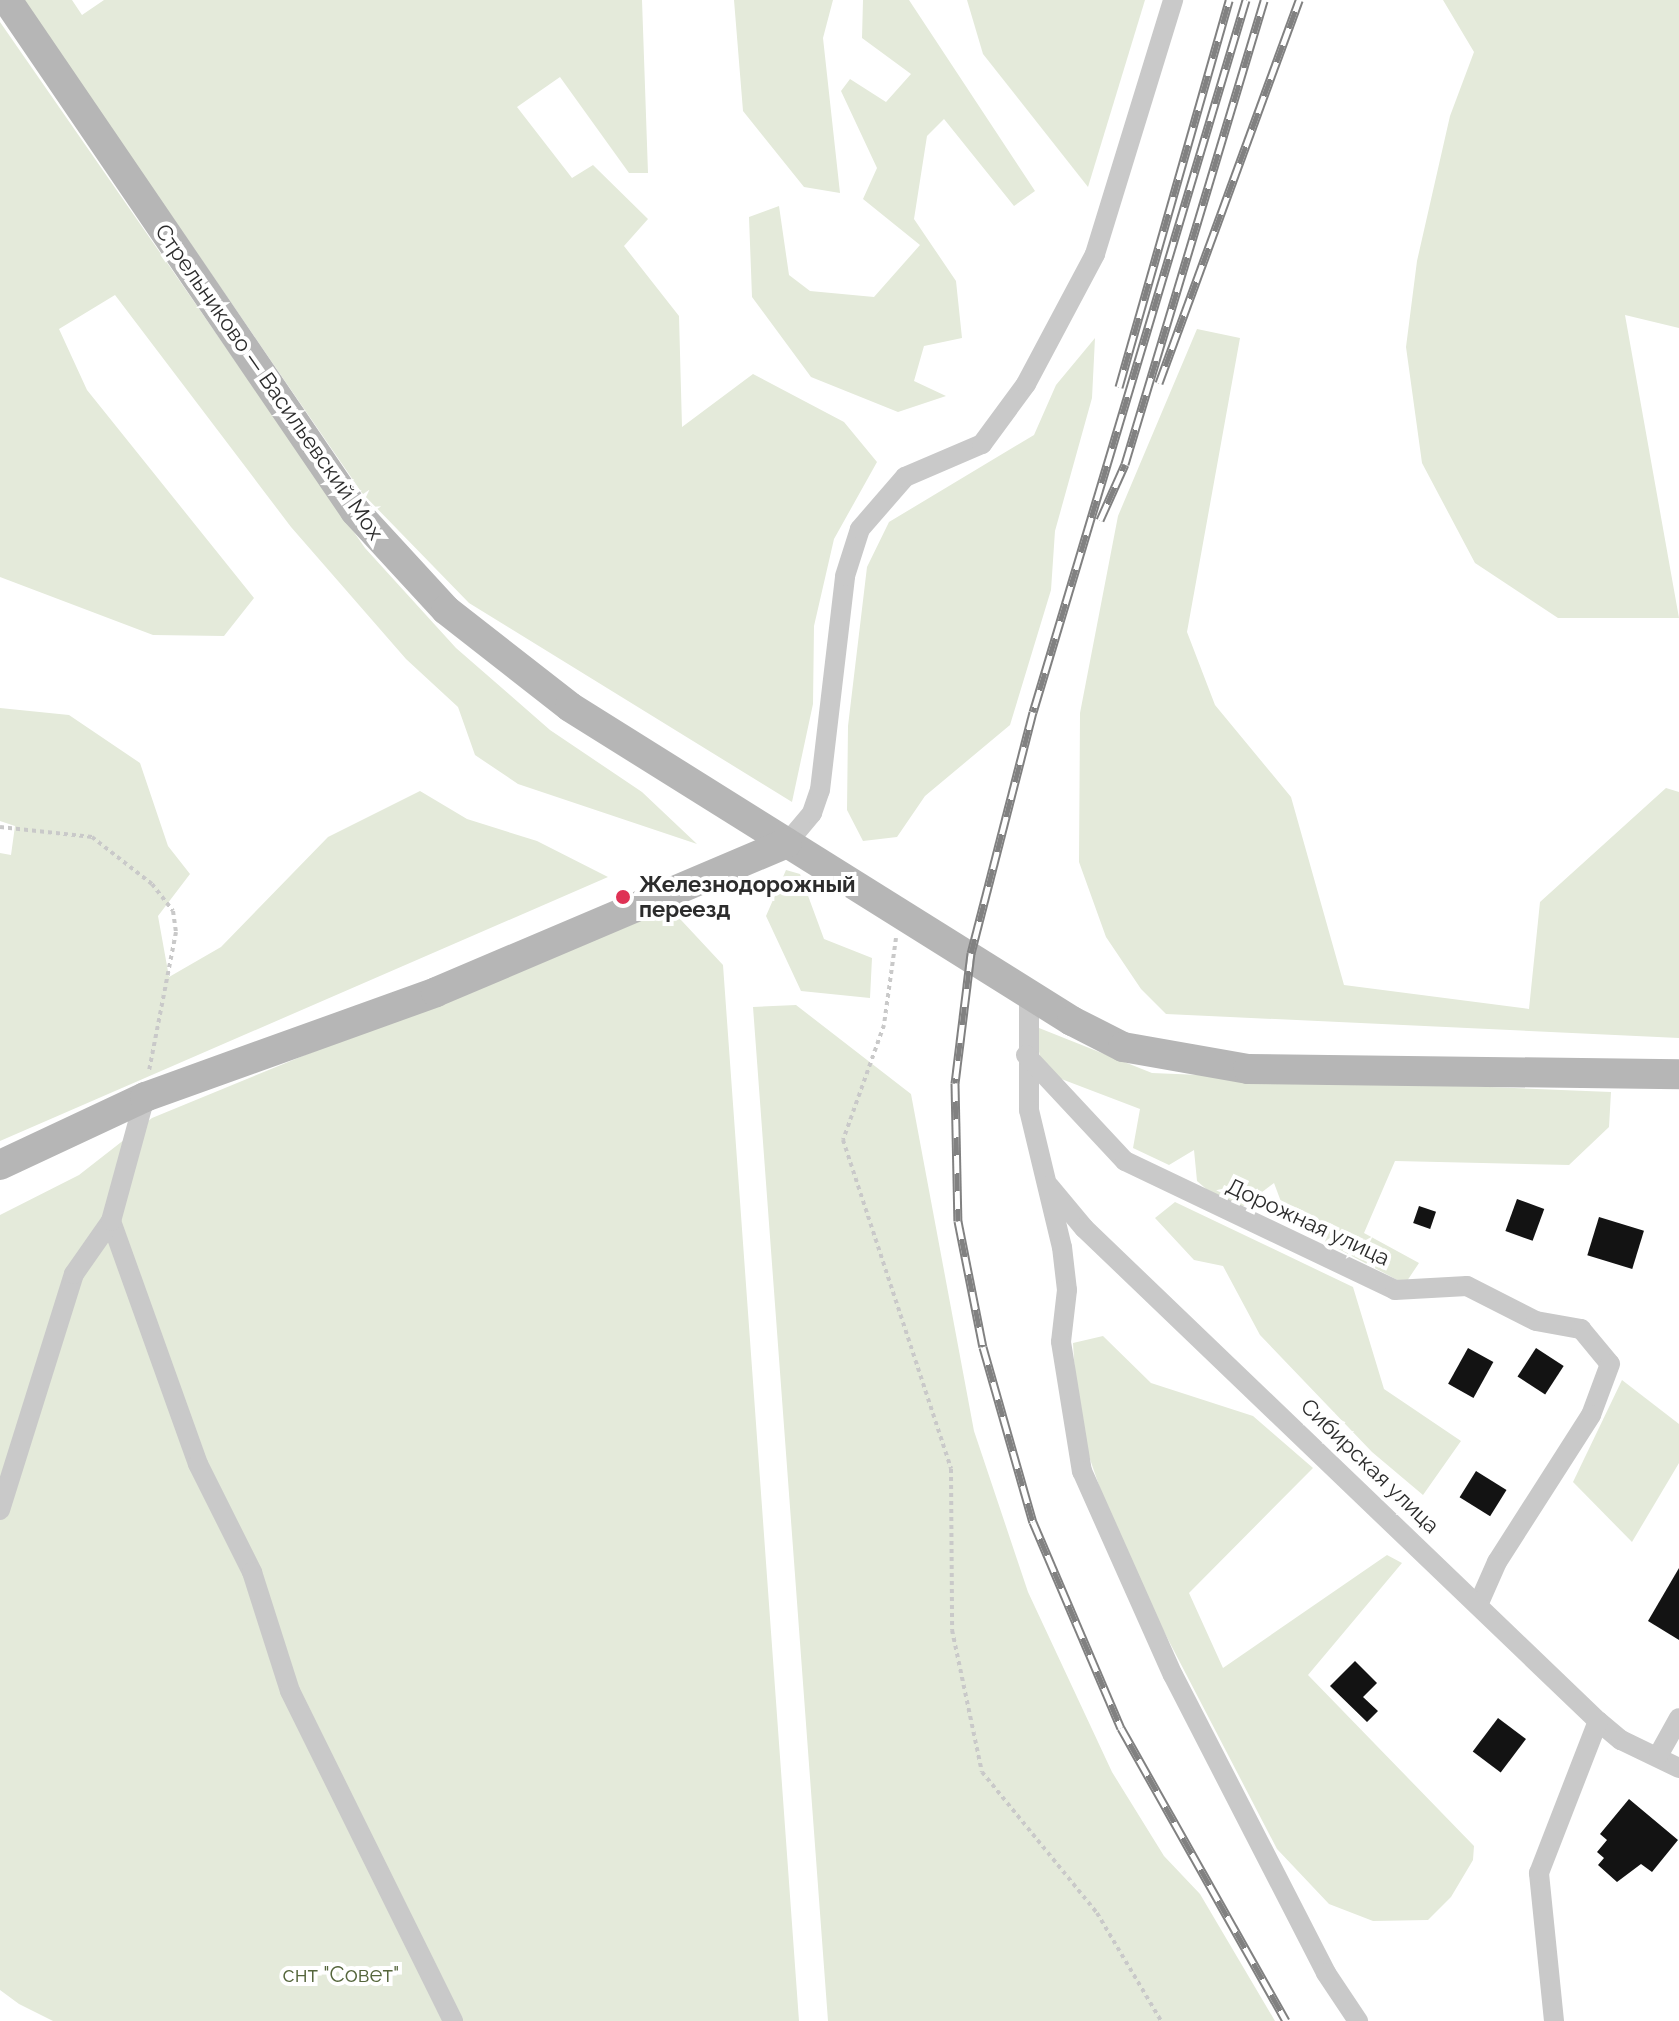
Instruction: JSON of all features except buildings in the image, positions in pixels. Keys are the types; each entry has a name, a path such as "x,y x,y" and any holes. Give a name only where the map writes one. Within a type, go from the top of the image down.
{"main road":[{"name":"Стрельниково — Васильевский Мох","path":"7,0 335,483 399,562 524,675 787,843 1123,1047 1197,1064 1679,1074"},
{"path":"0,1165 145,1097 436,992 787,843"}],"street":[{"path":"787,843 812,813 820,790 845,576 860,529 905,477 982,444 1026,384 1095,254 1173,0"},
{"path":"1029,992 1026,1055 1042,1177 1062,1247 1067,1290 1061,1342 1082,1471 1173,1675 1326,1973 1358,2021"},
{"name":"Дорожная улица","path":"1026,1055 1125,1161 1395,1290 1467,1286 1536,1321 1581,1329 1610,1364 1591,1415 1497,1562 1478,1605"},
{"path":"0,1510 74,1274 111,1221 145,1097"},
{"name":"Сибирская улица","path":"1042,1177 1084,1228 1598,1721 1639,1750 1659,1754 1679,1768"},
{"path":"111,1221 198,1464 252,1572 290,1691 453,2021"},
{"path":"1659,1754 1679,1718"},
{"path":"1554,2021 1539,1873 1598,1721"}],"path":[{"path":"0,827 92,837 152,884 173,911 166,998 145,1097"},
{"path":"899,912 884,1025 843,1140 951,1469 952,1630 982,1772 1097,1913 1161,2021"}],"green space":[{"path":"23,0 72,0 82,15 104,0 642,0 648,173 629,173 560,77 517,107 572,178 593,165 648,219 624,246 679,316 682,427 753,374 844,422 877,462 834,539 814,626 813,704 792,802 469,603 362,493"},
{"path":"734,0 833,0 823,38 840,193 804,187 743,111"},
{"path":"863,0 909,0 1035,191 1014,206 944,119 927,136 914,219 956,281 962,338 924,346 914,381 946,396 898,412 811,377 752,297 749,217 779,206 789,275 810,291 874,297 920,245 863,199 877,168 841,91 850,79 886,102 911,74 862,38"},
{"path":"967,0 1145,0 1088,187 983,54"},
{"path":"1443,0 1679,0 1679,328 1625,315 1679,618 1558,618 1475,563 1422,463 1406,347 1417,261 1450,116 1474,52"},
{"path":"0,22 365,548 456,648 550,730 642,792 697,844 518,784 475,755 458,707 406,659 291,527 115,295 59,329 87,390 254,598 224,636 153,635 0,577"},
{"path":"1197,329 1240,338 1187,632 1215,705 1291,797 1344,985 1529,1009 1540,902 1666,788 1679,792 1679,1038 1166,1014 1141,989 1106,937 1079,862 1080,713 1118,516"},
{"path":"1095,338 1092,398 1055,531 1051,590 1010,725 925,796 897,837 863,841 847,810 848,726 867,567 889,522 1034,435 1056,385"},
{"path":"0,708 69,715 140,763 168,846 190,874 158,916 169,977 221,947 328,837 420,791 467,819 537,841 608,877 0,1141 0,853 11,855 15,826 0,821"},
{"path":"786,870 800,874 824,939 872,958 870,998 801,991 766,916"},
{"name":"снт \"Совет\"","path":"668,906 723,965 799,2021 53,2021 19,2004 0,1990 0,1215 79,1175 152,1118"},
{"path":"796,1005 911,1094 974,1431 1028,1592 1112,1772 1164,1856 1200,1894 1275,2021 828,2021 753,1007"},
{"path":"1034,1026 1152,1073 1611,1092 1609,1127 1569,1165 1395,1161 1364,1233 1419,1263 1405,1284 1289,1223 1274,1183 1234,1213 1197,1181 1194,1150 1169,1165 1133,1148 1140,1109 1043,1072"},
{"path":"1175,1202 1353,1287 1384,1389 1461,1441 1423,1495 1372,1452 1260,1335 1223,1266 1194,1260 1155,1218"},
{"path":"1103,1336 1151,1383 1253,1416 1313,1468 1189,1593 1223,1668 1387,1555 1402,1563 1308,1675 1474,1846 1473,1860 1451,1897 1428,1920 1373,1921 1329,1904 1277,1849 1120,1547 1078,1424 1073,1343"},
{"path":"1622,1380 1679,1424 1679,1463 1632,1542 1573,1482"}],"railway":[{"path":"1119,387 1229,0"},
{"path":"1246,0 1033,712 971,953 955,1083 958,1221 983,1347 1033,1522 1121,1728 1286,2021"},
{"path":"1100,520 1125,464 1264,0"},
{"path":"1159,383 1299,0"}],"place":[{"name":"Железнодорожный переезд","path":"623,897"}]}
